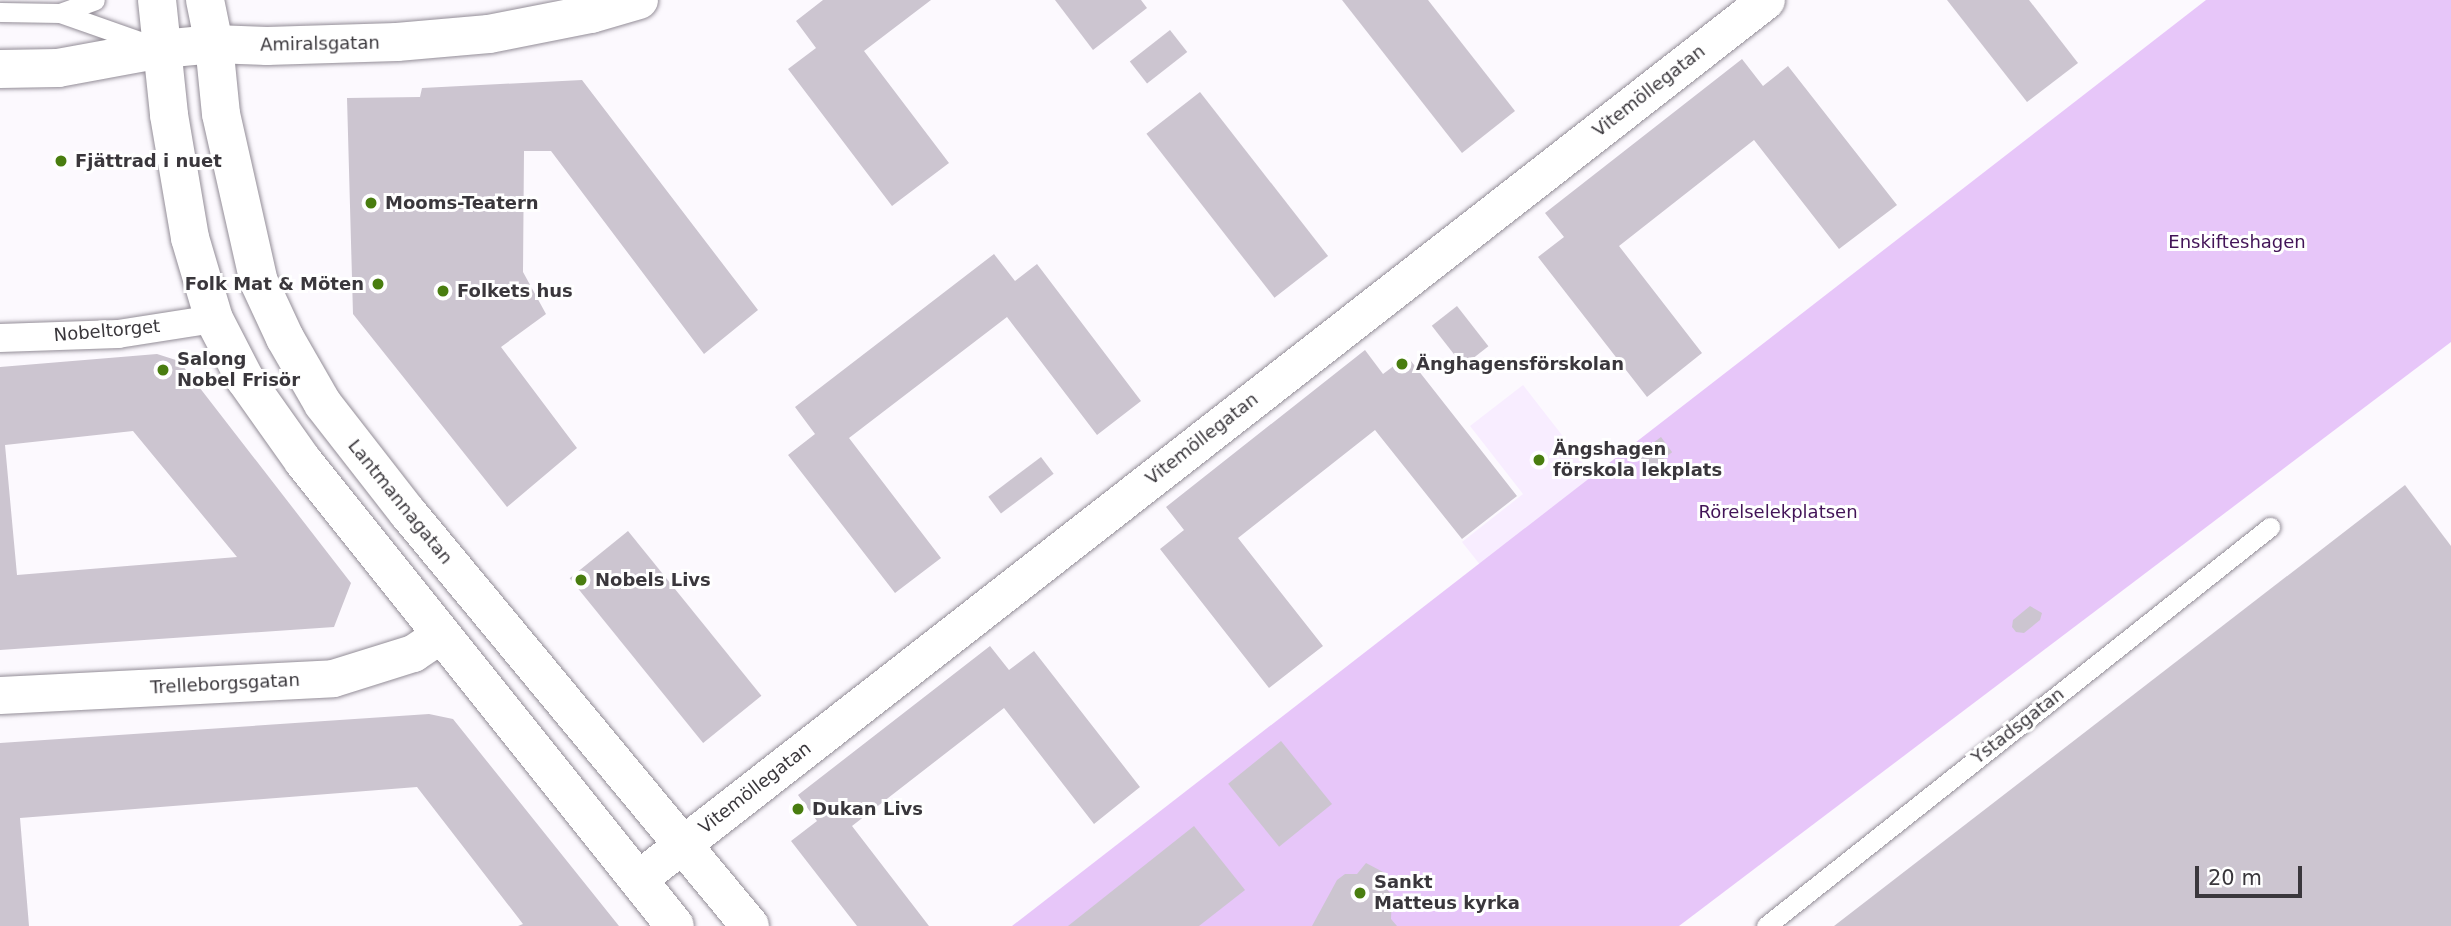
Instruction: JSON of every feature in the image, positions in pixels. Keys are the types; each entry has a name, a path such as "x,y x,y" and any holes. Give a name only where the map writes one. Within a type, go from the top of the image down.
{"street":[{"path":"157,0 169,115 190,237 214,319 245,379 303,461 675,926"},
{"name":"Lantmannagatan","path":"205,0 214,44 221,114 259,282 323,404 408,513 750,926"},
{"name":"Amiralsgatan","path":"0,69 58,68 162,49 214,44 267,46 397,43 489,34 591,15 639,0"},
{"name":"Vitemöllegatan","path":"638,878 1766,0"},
{"name":"Nobeltorget","path":"0,338 118,334 214,319"},
{"name":"Trelleborgsgatan","path":"0,695 333,678 413,653 441,634"}],"lane":[{"path":"60,13 95,0"},
{"path":"0,12 60,13 162,49"},
{"name":"Ystadsgatan","path":"1766,926 2270,527"}],"shaded area":[{"name":"Ängshagen förskola lekplats","path":"1523,385 1614,502 1501,591 1462,542 1523,494 1470,426"}],"green space":[{"name":"Enskifteshagen","path":"2206,0 2451,0 2451,342 1679,926 1012,926"}],"building":[{"path":"823,0 931,0 864,51 949,163 892,206 788,69 816,48 796,21"},
{"path":"1055,0 1141,0 1147,8 1093,50"},
{"path":"1342,0 1428,0 1515,111 1462,153"},
{"path":"1947,0 2029,0 2078,63 2027,102"},
{"path":"1170,30 1187,52 1147,83 1130,61"},
{"path":"1742,59 1763,86 1788,66 1897,205 1839,249 1754,140 1619,246 1702,353 1647,397 1538,257 1564,237 1545,213"},
{"name":"Folkets hus","path":"582,80 758,310 704,354 551,151 524,151 523,272 546,314 501,347 577,448 507,507 353,314 347,98 420,97 422,88"},
{"path":"1200,92 1328,256 1274,298 1146,134"},
{"path":"994,254 1015,281 1037,264 1141,401 1097,435 1007,317 849,438 941,558 895,593 788,455 815,434 795,407"},
{"path":"1457,306 1488,346 1463,366 1432,326"},
{"path":"1365,350 1383,374 1407,356 1517,496 1462,539 1375,430 1238,538 1323,646 1269,688 1160,549 1184,530 1166,507"},
{"path":"157,354 179,361 351,583 334,627 0,650 0,367","holes":["133,431 237,557 17,575 5,445"]},
{"path":"1661,437 1672,452 1649,469 1638,454"},
{"path":"1041,457 1054,474 1001,513 988,497"},
{"path":"2405,485 2451,546 2451,926 1834,926"},
{"path":"628,531 761,696 703,743 570,578"},
{"path":"2030,606 2042,613 2040,620 2024,633 2016,632 2012,627 2013,620"},
{"path":"990,646 1009,670 1034,651 1140,787 1094,824 1004,708 852,826 929,926 857,926 791,841 817,821 798,795"},
{"path":"429,714 453,719 619,926 518,926 523,924 417,787 20,818 29,926 0,926 0,743"},
{"path":"1281,741 1332,804 1279,847 1228,784"},
{"path":"1194,826 1245,890 1199,926 1068,926"},
{"name":"Sankt Matteus kyrka","path":"1366,863 1385,873 1381,883 1392,895 1391,919 1397,926 1312,926 1337,880 1345,874 1357,874"}],"place":[{"name":"Fjättrad i nuet","path":"61,161"},
{"name":"Mooms-Teatern","path":"371,203"},
{"name":"Folk Mat & Möten","path":"378,284"},
{"name":"Folkets hus","path":"443,291"},
{"name":"Änghagensförskolan","path":"1402,364"},
{"name":"Salong Nobel Frisör","path":"163,370"},
{"name":"Ängshagen förskola lekplats","path":"1539,460"},
{"name":"Nobels Livs","path":"581,580"},
{"name":"Dukan Livs","path":"798,809"},
{"name":"Sankt Matteus kyrka","path":"1360,893"}],"park label":[{"name":"Rörelselekplatsen","path":"1778,512"}]}
